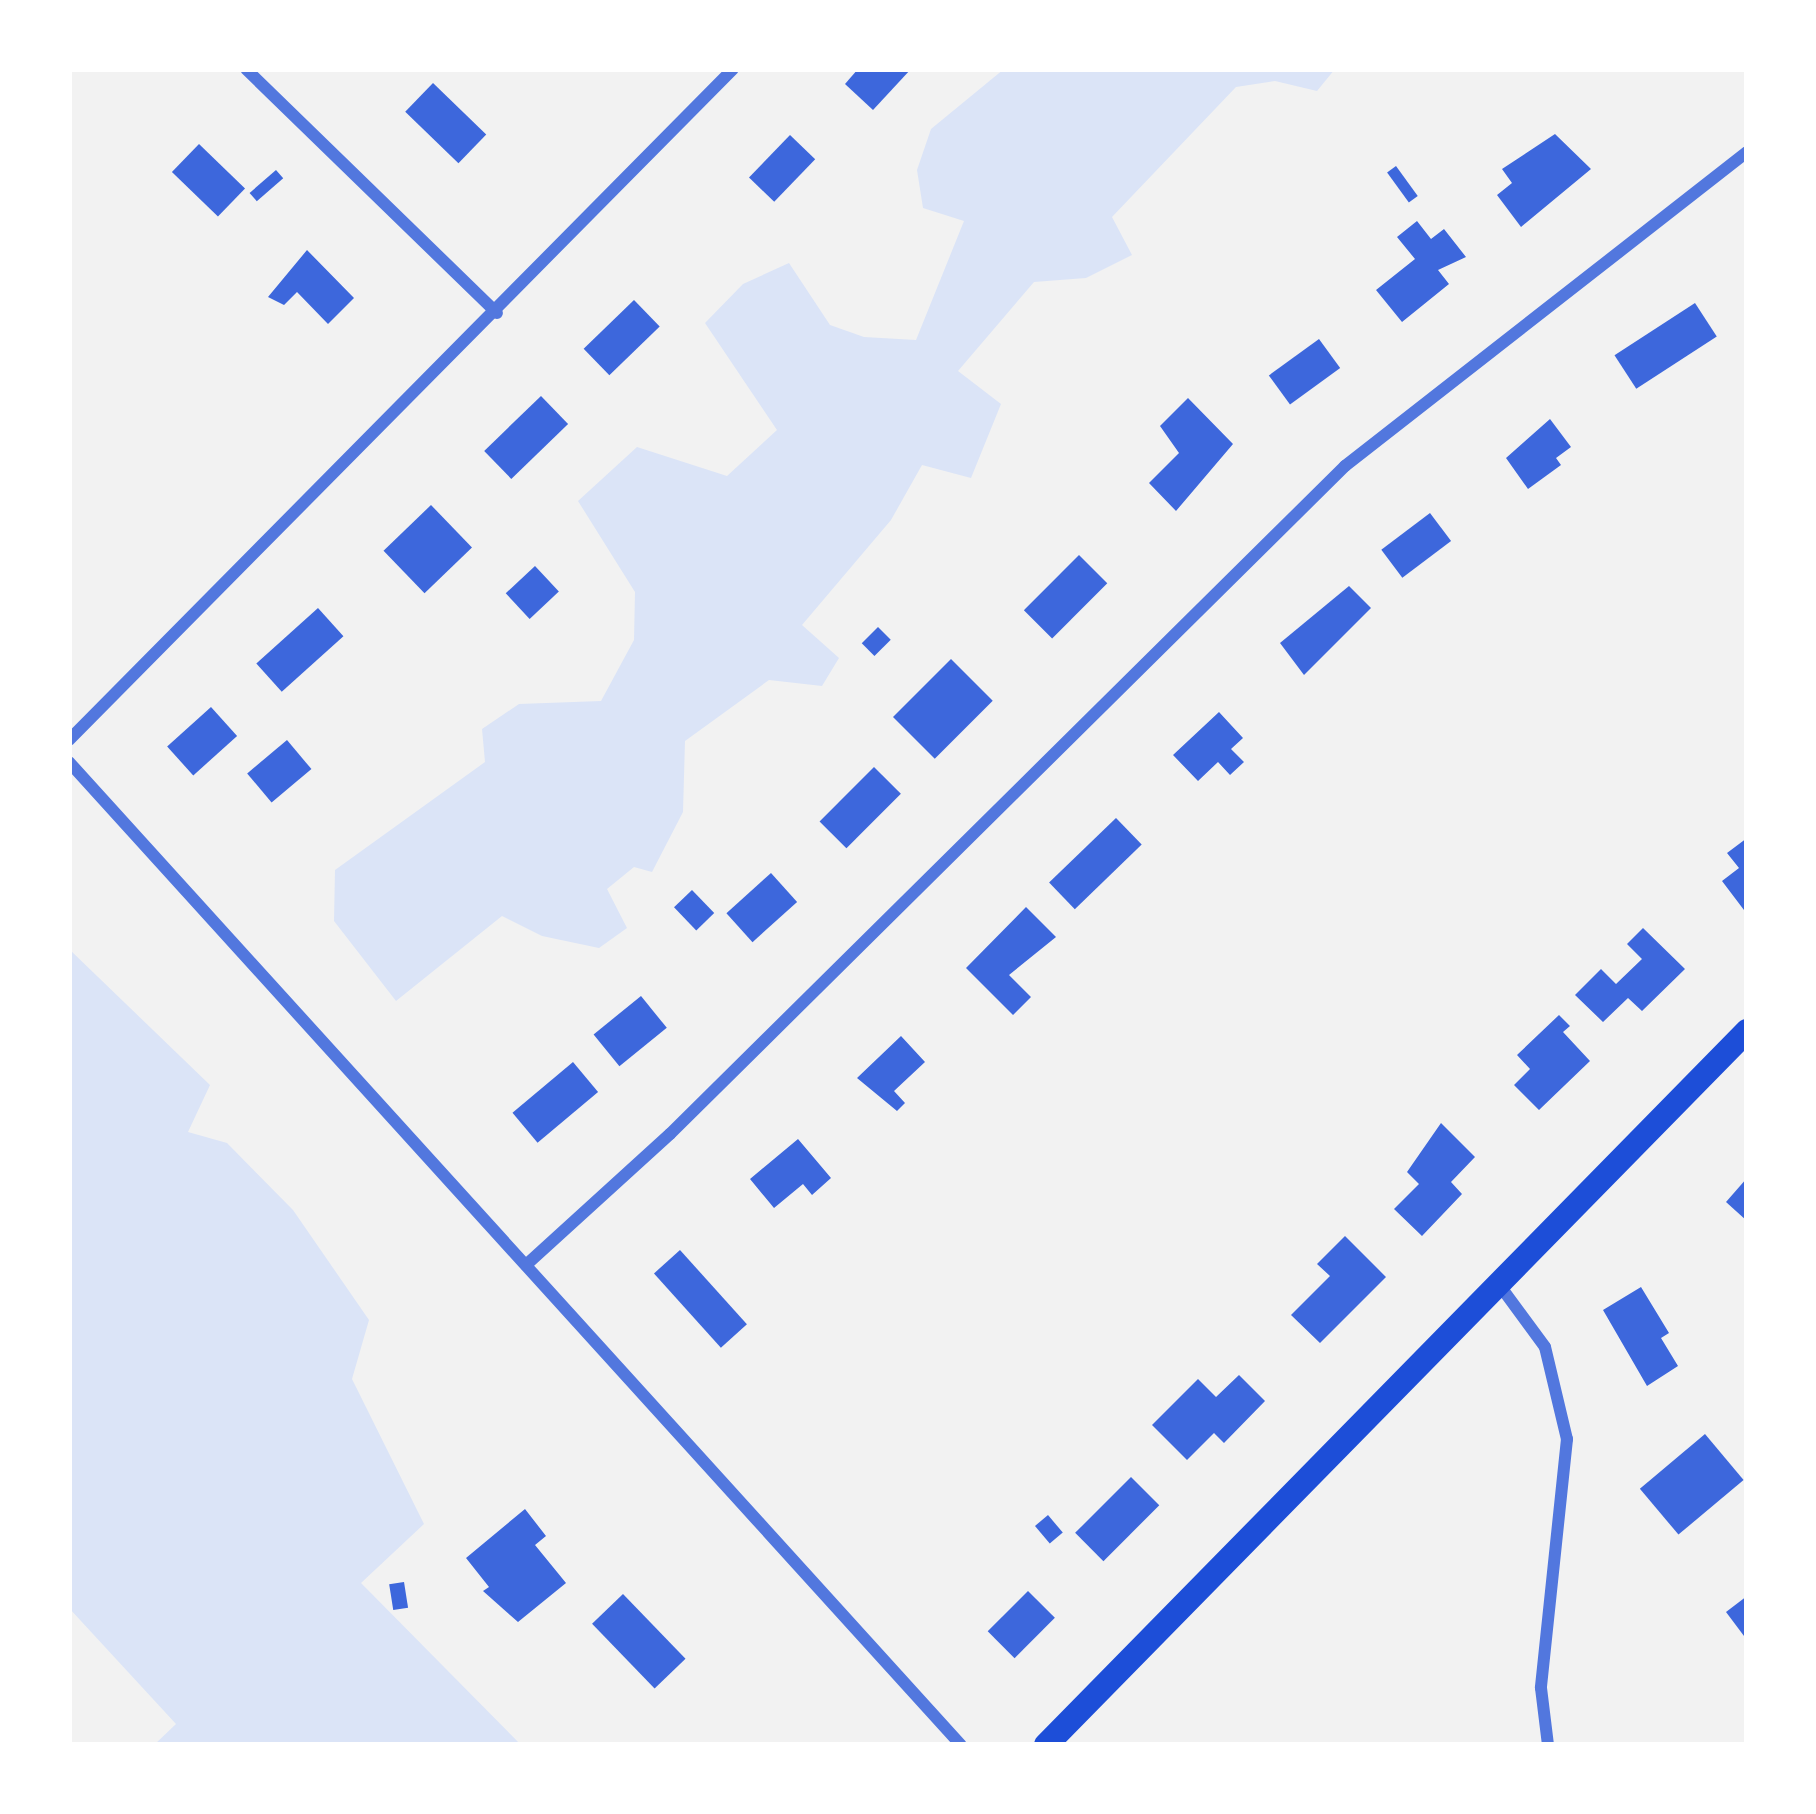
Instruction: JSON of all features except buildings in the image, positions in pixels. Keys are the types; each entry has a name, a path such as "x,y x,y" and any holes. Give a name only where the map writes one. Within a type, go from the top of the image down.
{"main road":[{"path":"1046,1745 1747,1031"}],"street":[{"path":"246,69 496,313"},
{"path":"69,740 733,69"},
{"path":"526,1265 670,1134 1345,466 1747,152"},
{"path":"69,762 961,1745"},
{"path":"1498,1282 1545,1347 1567,1439 1541,1688 1548,1745"}],"shaded area":[{"path":"1004,69 1335,69 1317,91 1275,81 1236,87 1112,217 1132,255 1086,278 1034,282 958,371 1001,404 971,478 922,465 891,520 802,625 839,658 822,686 769,680 685,741 683,812 652,872 634,867 607,889 627,928 599,948 542,936 502,916 396,1001 334,921 335,870 485,762 482,729 519,704 601,701 634,640 635,592 578,501 637,447 727,476 777,430 705,323 743,284 789,263 830,325 864,337 916,340 964,221 923,208 917,170 931,129"},
{"path":"69,949 210,1085 188,1132 227,1143 293,1210 369,1320 352,1379 424,1524 361,1583 521,1745 154,1745 176,1724 69,1608"}]}
